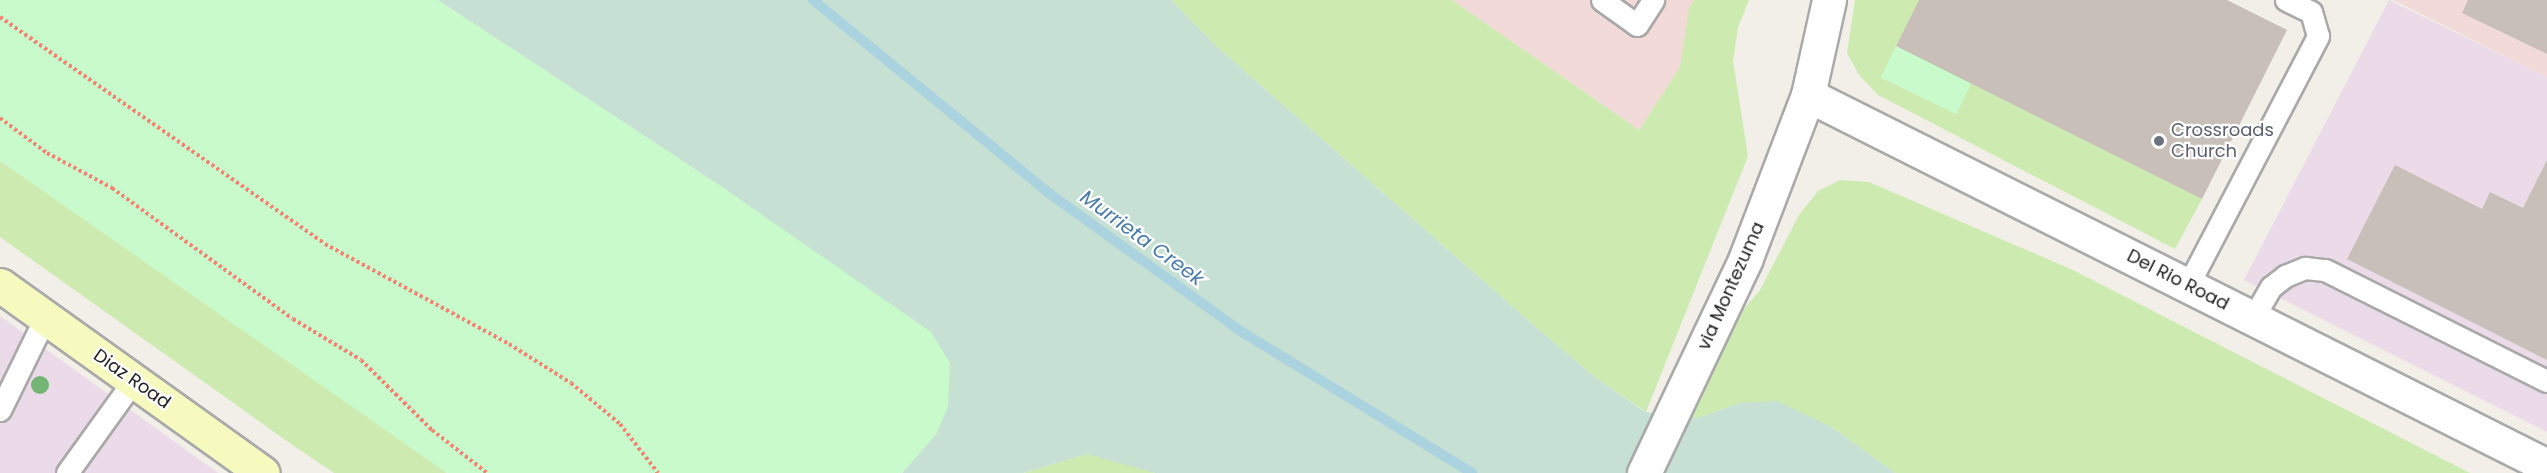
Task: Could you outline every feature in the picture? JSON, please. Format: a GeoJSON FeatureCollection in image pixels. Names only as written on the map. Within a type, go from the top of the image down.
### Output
{"type":"FeatureCollection","features":[{"type":"Feature","properties":{"kind":"main road","name":"Diaz Road"},"geometry":{"type":"LineString","coordinates":[[0,285],[263,473]]}},
{"type":"Feature","properties":{"kind":"street"},"geometry":{"type":"LineString","coordinates":[[1808,95],[1829,0]]}},
{"type":"Feature","properties":{"kind":"street","name":"Del Rio Road"},"geometry":{"type":"LineString","coordinates":[[1808,95],[2547,466]]}},
{"type":"Feature","properties":{"kind":"street","name":"via Montezuma"},"geometry":{"type":"LineString","coordinates":[[1644,473],[1734,287],[1808,95]]}},
{"type":"Feature","properties":{"kind":"lane"},"geometry":{"type":"LineString","coordinates":[[1602,0],[1637,25],[1653,0]]}},
{"type":"Feature","properties":{"kind":"lane"},"geometry":{"type":"LineString","coordinates":[[2188,285],[2318,36],[2311,12],[2286,0]]}},
{"type":"Feature","properties":{"kind":"lane"},"geometry":{"type":"LineString","coordinates":[[2253,318],[2271,287],[2285,276],[2306,268],[2325,270],[2547,381]]}},
{"type":"Feature","properties":{"kind":"lane"},"geometry":{"type":"LineString","coordinates":[[0,410],[45,318]]}},
{"type":"Feature","properties":{"kind":"lane"},"geometry":{"type":"LineString","coordinates":[[67,473],[134,380]]}},
{"type":"Feature","properties":{"kind":"path"},"geometry":{"type":"LineString","coordinates":[[0,17],[325,244],[509,344],[571,383],[620,424],[658,473]]}},
{"type":"Feature","properties":{"kind":"path"},"geometry":{"type":"LineString","coordinates":[[0,118],[47,153],[112,189],[293,319],[361,360],[432,430],[487,473]]}},
{"type":"Feature","properties":{"kind":"shaded area"},"geometry":{"type":"Polygon","coordinates":[[[1452,0],[1694,0],[1680,67],[1639,130],[1452,0]]]}},
{"type":"Feature","properties":{"kind":"shaded area"},"geometry":{"type":"Polygon","coordinates":[[[2389,0],[2547,77],[2547,432],[2244,280],[2389,0]]]}},
{"type":"Feature","properties":{"kind":"shaded area"},"geometry":{"type":"Polygon","coordinates":[[[2393,0],[2547,0],[2547,77],[2393,0]]]}},
{"type":"Feature","properties":{"kind":"shaded area"},"geometry":{"type":"Polygon","coordinates":[[[0,316],[61,360],[218,473],[0,473],[0,316]]]}},
{"type":"Feature","properties":{"kind":"green space"},"geometry":{"type":"Polygon","coordinates":[[[0,0],[438,0],[725,189],[931,332],[950,363],[948,407],[936,434],[902,473],[447,473],[0,161],[0,0]]]}},
{"type":"Feature","properties":{"kind":"green space"},"geometry":{"type":"Polygon","coordinates":[[[438,0],[1171,0],[1216,46],[1546,336],[1596,378],[1645,412],[1698,418],[1740,403],[1777,401],[1830,426],[1895,473],[1155,473],[1087,454],[1023,473],[902,473],[936,434],[725,189],[438,0]]]}},
{"type":"Feature","properties":{"kind":"green space"},"geometry":{"type":"Polygon","coordinates":[[[1171,0],[1452,0],[1639,130],[1680,67],[1689,8],[1694,0],[1749,0],[1738,27],[1733,61],[1748,156],[1646,412],[1596,378],[1546,336],[1216,46],[1171,0]]]}},
{"type":"Feature","properties":{"kind":"green space"},"geometry":{"type":"Polygon","coordinates":[[[1855,0],[1919,0],[1881,78],[1971,83],[2202,199],[2175,249],[1878,95],[1859,75],[1847,53],[1855,0]]]}},
{"type":"Feature","properties":{"kind":"green space"},"geometry":{"type":"Polygon","coordinates":[[[1896,46],[1971,83],[1956,114],[1881,77],[1896,46]]]}},
{"type":"Feature","properties":{"kind":"green space"},"geometry":{"type":"Polygon","coordinates":[[[0,161],[173,279],[447,473],[334,473],[291,444],[0,237],[0,161]]]}},
{"type":"Feature","properties":{"kind":"green space"},"geometry":{"type":"Polygon","coordinates":[[[1840,180],[1869,182],[2073,270],[2470,473],[1895,473],[1830,426],[1740,403],[1698,418],[1689,417],[1732,323],[1760,290],[1799,215],[1818,191],[1840,180]]]}},
{"type":"Feature","properties":{"kind":"green space"},"geometry":{"type":"Polygon","coordinates":[[[1087,454],[1132,464],[1155,473],[1023,473],[1087,454]]]}},
{"type":"Feature","properties":{"kind":"building","name":"Crossroads Church"},"geometry":{"type":"Polygon","coordinates":[[[1919,0],[2227,0],[2287,30],[2202,199],[1896,46],[1919,0]]]}},
{"type":"Feature","properties":{"kind":"building"},"geometry":{"type":"Polygon","coordinates":[[[2468,0],[2547,0],[2547,54],[2462,13],[2468,0]]]}},
{"type":"Feature","properties":{"kind":"building"},"geometry":{"type":"Polygon","coordinates":[[[2547,160],[2547,360],[2347,259],[2395,165],[2482,209],[2490,192],[2523,208],[2547,160]]]}},
{"type":"Feature","properties":{"kind":"waterway","name":"Murrieta Creek"},"geometry":{"type":"LineString","coordinates":[[813,0],[1050,194],[1242,332],[1472,473]]}},
{"type":"Feature","properties":{"kind":"place","name":"Crossroads Church"},"geometry":{"type":"Point","coordinates":[2159,141]}}]}
